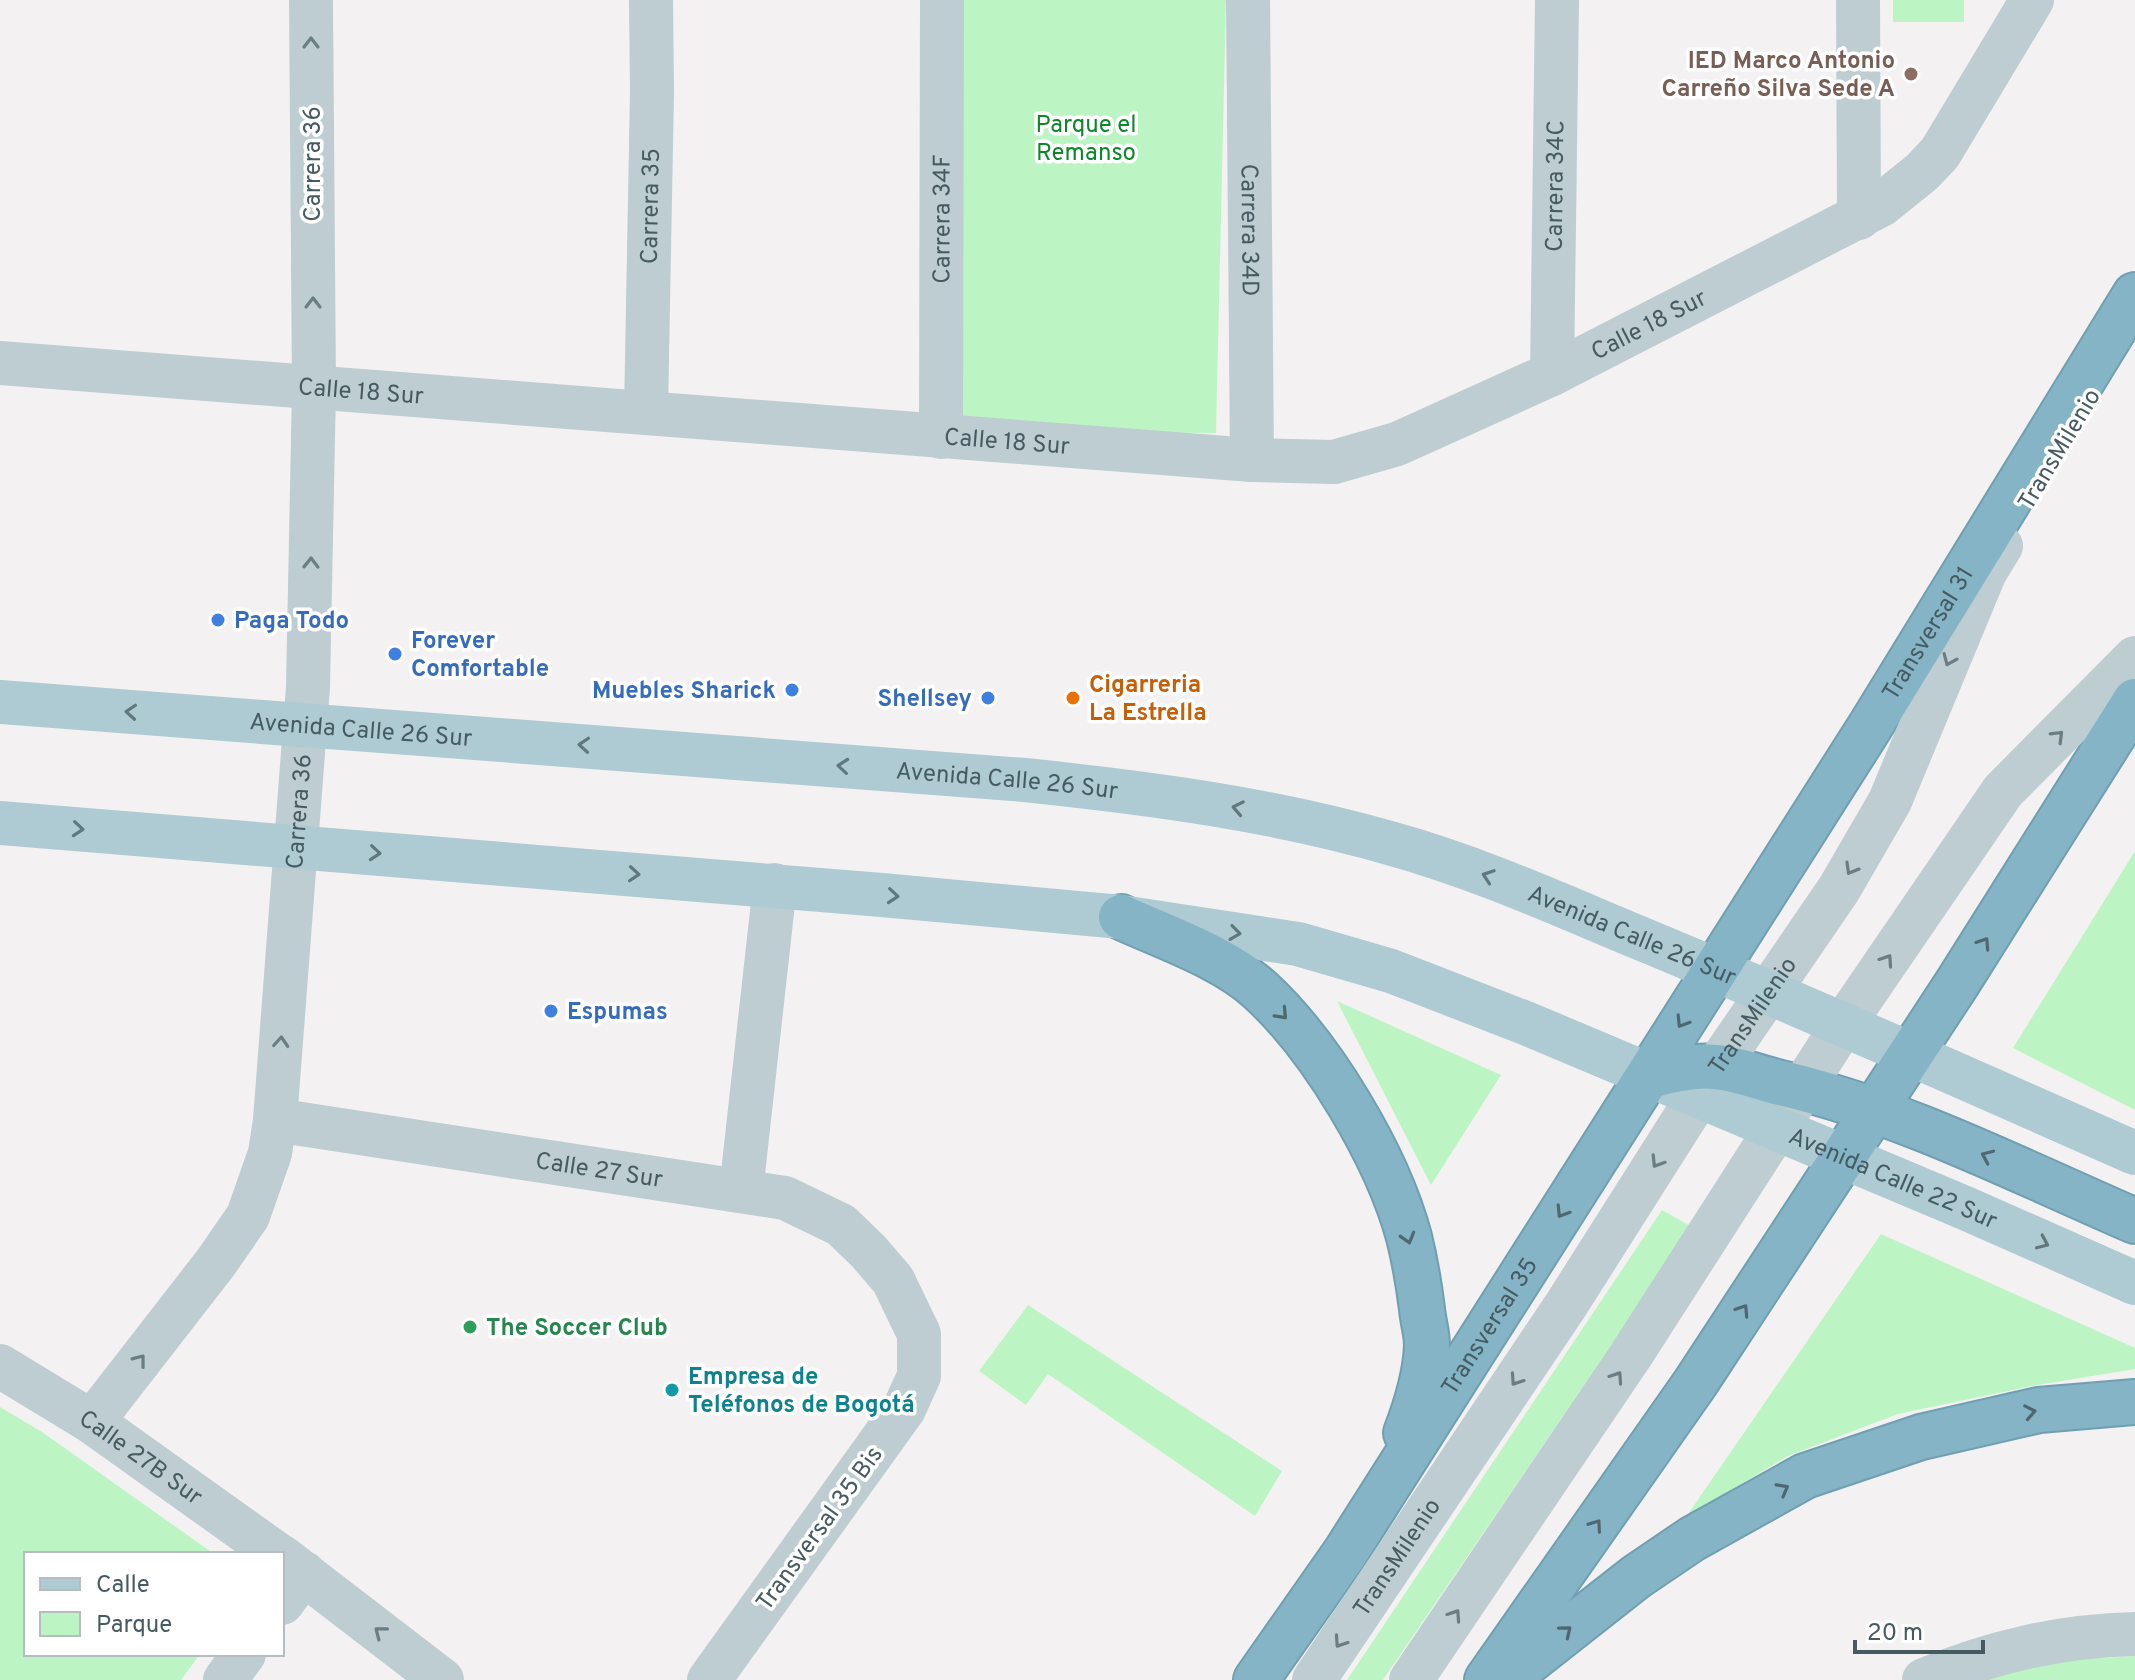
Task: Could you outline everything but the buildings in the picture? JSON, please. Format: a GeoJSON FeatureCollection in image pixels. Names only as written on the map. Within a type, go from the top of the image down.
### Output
{"type":"FeatureCollection","features":[{"type":"Feature","properties":{"kind":"highway","name":"Transversal 31"},"geometry":{"type":"LineString","coordinates":[[1716,969],[1863,739],[2135,295]]}},
{"type":"Feature","properties":{"kind":"highway"},"geometry":{"type":"LineString","coordinates":[[1487,1680],[1696,1382],[1910,1055],[2135,701]]}},
{"type":"Feature","properties":{"kind":"highway"},"geometry":{"type":"LineString","coordinates":[[1121,917],[1200,953],[1259,989],[1289,1021],[1329,1073],[1381,1162],[1408,1235],[1417,1272],[1427,1346],[1416,1406],[1387,1487]]}},
{"type":"Feature","properties":{"kind":"highway","name":"Transversal 35"},"geometry":{"type":"LineString","coordinates":[[1256,1680],[1345,1553],[1716,969]]}},
{"type":"Feature","properties":{"kind":"highway"},"geometry":{"type":"LineString","coordinates":[[1649,1076],[1675,1069],[1708,1082],[1802,1088],[1929,1131],[2135,1221]]}},
{"type":"Feature","properties":{"kind":"highway"},"geometry":{"type":"LineString","coordinates":[[1505,1680],[1636,1577],[1692,1539],[1805,1476],[1935,1433],[2039,1410],[2135,1402]]}},
{"type":"Feature","properties":{"kind":"main road","name":"Avenida Calle 26 Sur"},"geometry":{"type":"LineString","coordinates":[[0,702],[1025,780],[1144,792],[1279,816],[1406,848],[1498,879],[1716,969],[2135,1153]]}},
{"type":"Feature","properties":{"kind":"main road"},"geometry":{"type":"LineString","coordinates":[[0,823],[775,885],[1121,917],[1242,933],[1345,956],[1433,986],[1649,1076]]}},
{"type":"Feature","properties":{"kind":"main road","name":"Avenida Calle 22 Sur"},"geometry":{"type":"LineString","coordinates":[[1708,1082],[1776,1129],[2135,1283]]}},
{"type":"Feature","properties":{"kind":"street","name":"Carrera 36"},"geometry":{"type":"LineString","coordinates":[[92,1422],[217,1261],[248,1216],[270,1153],[306,725],[314,388],[311,0]]}},
{"type":"Feature","properties":{"kind":"street","name":"Carrera 35"},"geometry":{"type":"LineString","coordinates":[[646,412],[651,0]]}},
{"type":"Feature","properties":{"kind":"street","name":"Carrera 34F"},"geometry":{"type":"LineString","coordinates":[[941,437],[942,0]]}},
{"type":"Feature","properties":{"kind":"street","name":"Carrera 34D"},"geometry":{"type":"LineString","coordinates":[[1248,0],[1252,460]]}},
{"type":"Feature","properties":{"kind":"street","name":"Carrera 34C"},"geometry":{"type":"LineString","coordinates":[[1552,374],[1557,0]]}},
{"type":"Feature","properties":{"kind":"street"},"geometry":{"type":"LineString","coordinates":[[1858,0],[1859,218]]}},
{"type":"Feature","properties":{"kind":"street","name":"Calle 18 Sur"},"geometry":{"type":"LineString","coordinates":[[0,363],[941,437],[1252,460],[1334,462],[1397,444],[1552,374],[1859,218],[1901,190],[1940,153],[2032,0]]}},
{"type":"Feature","properties":{"kind":"street","name":"TransMilenio"},"geometry":{"type":"LineString","coordinates":[[1314,1680],[1566,1305],[1708,1082],[1839,889],[1890,801],[1985,572],[2135,323]]}},
{"type":"Feature","properties":{"kind":"street"},"geometry":{"type":"LineString","coordinates":[[1411,1680],[1631,1355],[1843,1025],[2003,791],[2135,658]]}},
{"type":"Feature","properties":{"kind":"street"},"geometry":{"type":"LineString","coordinates":[[741,1191],[775,885]]}},
{"type":"Feature","properties":{"kind":"street","name":"Calle 27 Sur"},"geometry":{"type":"LineString","coordinates":[[275,1120],[785,1198],[841,1225],[893,1280]]}},
{"type":"Feature","properties":{"kind":"street","name":"Transversal 35 Bis"},"geometry":{"type":"LineString","coordinates":[[709,1680],[904,1409],[919,1376],[919,1334],[893,1280]]}},
{"type":"Feature","properties":{"kind":"street","name":"Calle 27B Sur"},"geometry":{"type":"LineString","coordinates":[[0,1366],[92,1422],[260,1552]]}},
{"type":"Feature","properties":{"kind":"street","name":"Calle 27B Sur"},"geometry":{"type":"LineString","coordinates":[[286,1572],[442,1680]]}},
{"type":"Feature","properties":{"kind":"street"},"geometry":{"type":"LineString","coordinates":[[1924,1680],[1987,1657],[2042,1642],[2135,1634]]}},
{"type":"Feature","properties":{"kind":"street"},"geometry":{"type":"LineString","coordinates":[[225,1680],[243,1656]]}},
{"type":"Feature","properties":{"kind":"green space","name":"Parque el Remanso"},"geometry":{"type":"Polygon","coordinates":[[[952,0],[1226,0],[1216,433],[946,431],[952,0]]]}},
{"type":"Feature","properties":{"kind":"green space"},"geometry":{"type":"Polygon","coordinates":[[[1893,0],[1964,0],[1964,22],[1893,22],[1893,0]]]}},
{"type":"Feature","properties":{"kind":"green space"},"geometry":{"type":"Polygon","coordinates":[[[2135,851],[2135,1110],[2013,1048],[2135,851]]]}},
{"type":"Feature","properties":{"kind":"green space"},"geometry":{"type":"Polygon","coordinates":[[[1337,1001],[1501,1075],[1431,1185],[1337,1001]]]}},
{"type":"Feature","properties":{"kind":"green space"},"geometry":{"type":"Polygon","coordinates":[[[1662,1210],[1692,1227],[1383,1680],[1347,1680],[1662,1210]]]}},
{"type":"Feature","properties":{"kind":"green space"},"geometry":{"type":"Polygon","coordinates":[[[1881,1234],[2135,1348],[2135,1369],[2032,1386],[1898,1414],[1788,1456],[1686,1517],[1881,1234]]]}},
{"type":"Feature","properties":{"kind":"green space"},"geometry":{"type":"Polygon","coordinates":[[[1028,1305],[1282,1471],[1255,1516],[1048,1374],[1026,1405],[979,1371],[1028,1305]]]}},
{"type":"Feature","properties":{"kind":"green space"},"geometry":{"type":"Polygon","coordinates":[[[0,1407],[42,1432],[211,1552],[24,1552],[24,1656],[199,1656],[181,1680],[0,1680],[0,1407]]]}},
{"type":"Feature","properties":{"kind":"green space"},"geometry":{"type":"Polygon","coordinates":[[[2135,1656],[2135,1680],[1981,1680],[2052,1661],[2135,1656]]]}},
{"type":"Feature","properties":{"kind":"place","name":"IED Marco Antonio Carreño Silva Sede A"},"geometry":{"type":"Point","coordinates":[1911,74]}},
{"type":"Feature","properties":{"kind":"place","name":"Paga Todo"},"geometry":{"type":"Point","coordinates":[218,620]}},
{"type":"Feature","properties":{"kind":"place","name":"Forever Comfortable"},"geometry":{"type":"Point","coordinates":[395,654]}},
{"type":"Feature","properties":{"kind":"place","name":"Muebles Sharick"},"geometry":{"type":"Point","coordinates":[792,690]}},
{"type":"Feature","properties":{"kind":"place","name":"Shellsey"},"geometry":{"type":"Point","coordinates":[988,698]}},
{"type":"Feature","properties":{"kind":"place","name":"Cigarreria La Estrella"},"geometry":{"type":"Point","coordinates":[1073,698]}},
{"type":"Feature","properties":{"kind":"place","name":"Espumas"},"geometry":{"type":"Point","coordinates":[551,1011]}},
{"type":"Feature","properties":{"kind":"place","name":"The Soccer Club"},"geometry":{"type":"Point","coordinates":[470,1327]}},
{"type":"Feature","properties":{"kind":"place","name":"Empresa de Teléfonos de Bogotá"},"geometry":{"type":"Point","coordinates":[672,1390]}}]}
